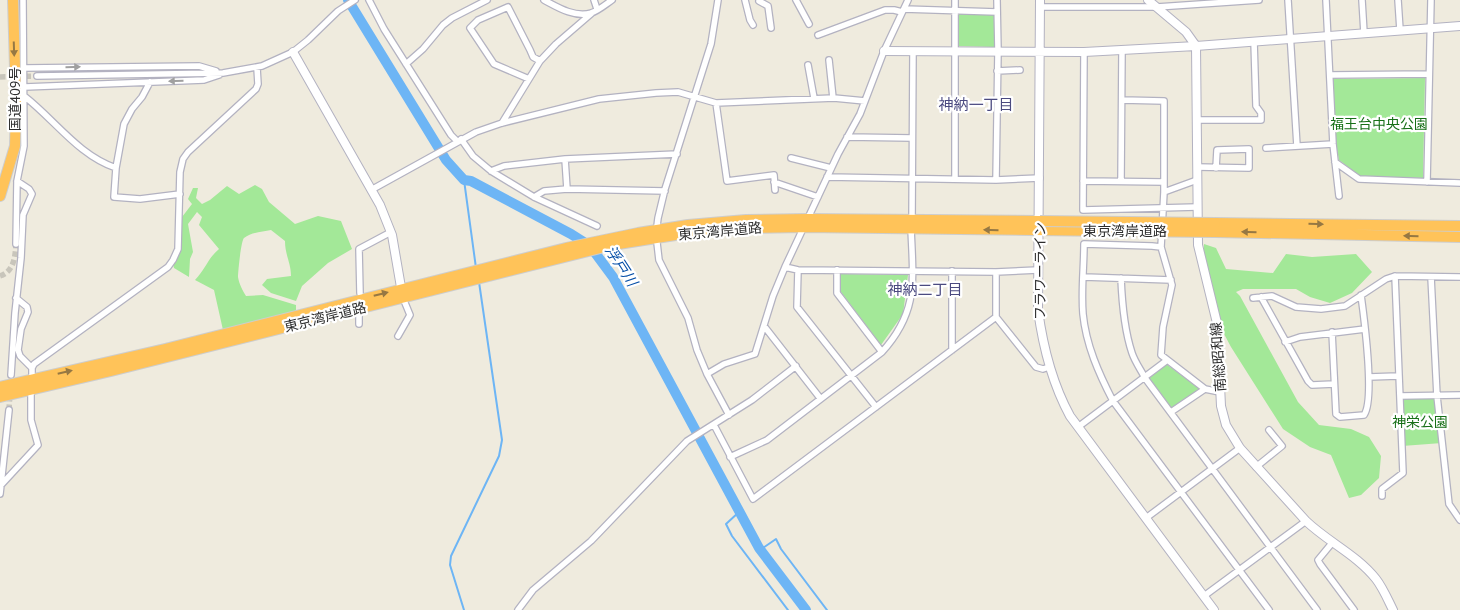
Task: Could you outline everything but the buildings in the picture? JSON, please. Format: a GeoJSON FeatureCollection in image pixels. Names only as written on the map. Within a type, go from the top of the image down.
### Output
{"type":"FeatureCollection","features":[{"type":"Feature","properties":{"kind":"highway","name":"国道409号"},"geometry":{"type":"LineString","coordinates":[[0,196],[15,146],[16,102],[13,0]]}},
{"type":"Feature","properties":{"kind":"highway","name":"東京湾岸道路"},"geometry":{"type":"LineString","coordinates":[[0,397],[31,385],[402,293],[657,234],[807,223],[1215,227],[1460,226]]}},
{"type":"Feature","properties":{"kind":"highway","name":"東京湾岸道路"},"geometry":{"type":"LineString","coordinates":[[1215,227],[1460,237]]}},
{"type":"Feature","properties":{"kind":"highway","name":"東京湾岸道路"},"geometry":{"type":"LineString","coordinates":[[0,387],[31,385]]}},
{"type":"Feature","properties":{"kind":"street"},"geometry":{"type":"LineString","coordinates":[[16,244],[17,181],[24,146],[23,0]]}},
{"type":"Feature","properties":{"kind":"street"},"geometry":{"type":"LineString","coordinates":[[37,76],[223,73],[257,68],[293,52],[338,11],[355,0]]}},
{"type":"Feature","properties":{"kind":"street"},"geometry":{"type":"LineString","coordinates":[[369,0],[384,29],[451,135],[459,140],[473,156],[491,171],[534,198],[598,226]]}},
{"type":"Feature","properties":{"kind":"street"},"geometry":{"type":"LineString","coordinates":[[406,64],[423,49],[447,22],[487,0]]}},
{"type":"Feature","properties":{"kind":"street"},"geometry":{"type":"LineString","coordinates":[[544,0],[573,13],[582,14],[595,11]]}},
{"type":"Feature","properties":{"kind":"street"},"geometry":{"type":"LineString","coordinates":[[594,0],[595,11]]}},
{"type":"Feature","properties":{"kind":"street"},"geometry":{"type":"LineString","coordinates":[[502,123],[540,61],[562,38],[595,11],[612,0]]}},
{"type":"Feature","properties":{"kind":"street"},"geometry":{"type":"LineString","coordinates":[[718,0],[712,44],[664,191],[658,218],[657,234],[659,260],[688,318],[697,350],[707,374],[729,415]]}},
{"type":"Feature","properties":{"kind":"street"},"geometry":{"type":"LineString","coordinates":[[745,0],[753,25]]}},
{"type":"Feature","properties":{"kind":"street"},"geometry":{"type":"LineString","coordinates":[[759,0],[768,6],[772,28]]}},
{"type":"Feature","properties":{"kind":"street"},"geometry":{"type":"LineString","coordinates":[[796,0],[809,24]]}},
{"type":"Feature","properties":{"kind":"street"},"geometry":{"type":"LineString","coordinates":[[707,374],[724,364],[755,354],[773,296],[785,267],[827,177],[855,124],[884,51],[908,0]]}},
{"type":"Feature","properties":{"kind":"street"},"geometry":{"type":"LineString","coordinates":[[955,0],[955,179]]}},
{"type":"Feature","properties":{"kind":"street"},"geometry":{"type":"LineString","coordinates":[[996,180],[997,0]]}},
{"type":"Feature","properties":{"kind":"street"},"geometry":{"type":"LineString","coordinates":[[1148,0],[1186,32],[1196,46]]}},
{"type":"Feature","properties":{"kind":"street"},"geometry":{"type":"LineString","coordinates":[[1040,4],[1157,7],[1196,2],[1259,0]]}},
{"type":"Feature","properties":{"kind":"street"},"geometry":{"type":"LineString","coordinates":[[1288,0],[1296,146]]}},
{"type":"Feature","properties":{"kind":"street"},"geometry":{"type":"LineString","coordinates":[[1326,0],[1333,144],[1339,196]]}},
{"type":"Feature","properties":{"kind":"street"},"geometry":{"type":"LineString","coordinates":[[1362,0],[1364,33]]}},
{"type":"Feature","properties":{"kind":"street"},"geometry":{"type":"LineString","coordinates":[[1398,0],[1400,30]]}},
{"type":"Feature","properties":{"kind":"street"},"geometry":{"type":"LineString","coordinates":[[1427,182],[1431,0]]}},
{"type":"Feature","properties":{"kind":"street","name":"フラワーライン"},"geometry":{"type":"LineString","coordinates":[[1040,4],[1038,310],[1049,367],[1064,404],[1078,427],[1214,610]]}},
{"type":"Feature","properties":{"kind":"street"},"geometry":{"type":"LineString","coordinates":[[529,79],[494,64],[470,28],[478,20],[508,7],[533,57],[540,61]]}},
{"type":"Feature","properties":{"kind":"street"},"geometry":{"type":"LineString","coordinates":[[818,35],[886,10],[997,12]]}},
{"type":"Feature","properties":{"kind":"street"},"geometry":{"type":"LineString","coordinates":[[884,51],[1084,52],[1196,46],[1460,26]]}},
{"type":"Feature","properties":{"kind":"street"},"geometry":{"type":"LineString","coordinates":[[1198,120],[1261,120],[1261,113],[1256,106],[1254,41]]}},
{"type":"Feature","properties":{"kind":"street","name":"南総昭和線"},"geometry":{"type":"LineString","coordinates":[[1196,46],[1198,120],[1197,207],[1200,258],[1217,323],[1221,406],[1226,425],[1240,448],[1306,521],[1370,571],[1378,581],[1393,610]]}},
{"type":"Feature","properties":{"kind":"street"},"geometry":{"type":"LineString","coordinates":[[1121,180],[1122,50]]}},
{"type":"Feature","properties":{"kind":"street"},"geometry":{"type":"LineString","coordinates":[[730,457],[767,440],[882,352],[895,337],[906,315],[912,291],[913,271],[913,51]]}},
{"type":"Feature","properties":{"kind":"street"},"geometry":{"type":"LineString","coordinates":[[293,52],[380,206],[391,232],[402,293],[410,315],[398,336]]}},
{"type":"Feature","properties":{"kind":"street"},"geometry":{"type":"LineString","coordinates":[[1084,52],[1083,210],[1197,207]]}},
{"type":"Feature","properties":{"kind":"street"},"geometry":{"type":"LineString","coordinates":[[829,60],[833,98]]}},
{"type":"Feature","properties":{"kind":"street"},"geometry":{"type":"LineString","coordinates":[[808,65],[814,98]]}},
{"type":"Feature","properties":{"kind":"street"},"geometry":{"type":"LineString","coordinates":[[24,68],[199,66],[223,73]]}},
{"type":"Feature","properties":{"kind":"street"},"geometry":{"type":"LineString","coordinates":[[2,484],[38,445],[30,420],[32,368],[39,360],[168,267],[178,249],[180,172],[185,155],[256,89],[258,84],[257,68]]}},
{"type":"Feature","properties":{"kind":"street"},"geometry":{"type":"LineString","coordinates":[[997,71],[1020,70]]}},
{"type":"Feature","properties":{"kind":"street"},"geometry":{"type":"LineString","coordinates":[[25,87],[204,80],[223,73]]}},
{"type":"Feature","properties":{"kind":"street"},"geometry":{"type":"LineString","coordinates":[[1330,75],[1428,74]]}},
{"type":"Feature","properties":{"kind":"street"},"geometry":{"type":"LineString","coordinates":[[150,82],[124,124],[116,168],[114,197],[140,199],[180,194]]}},
{"type":"Feature","properties":{"kind":"street"},"geometry":{"type":"LineString","coordinates":[[371,190],[476,132],[502,123],[599,99],[678,92],[716,103],[814,98],[865,101]]}},
{"type":"Feature","properties":{"kind":"street"},"geometry":{"type":"LineString","coordinates":[[24,96],[90,156],[103,164],[116,168]]}},
{"type":"Feature","properties":{"kind":"street"},"geometry":{"type":"LineString","coordinates":[[1122,100],[1164,101],[1164,192],[1161,247],[1172,291],[1163,327],[1161,355],[1166,361],[1205,389],[1220,392]]}},
{"type":"Feature","properties":{"kind":"street"},"geometry":{"type":"LineString","coordinates":[[716,103],[727,181],[774,176],[774,190]]}},
{"type":"Feature","properties":{"kind":"street"},"geometry":{"type":"LineString","coordinates":[[847,137],[912,138]]}},
{"type":"Feature","properties":{"kind":"street"},"geometry":{"type":"LineString","coordinates":[[1266,148],[1333,144]]}},
{"type":"Feature","properties":{"kind":"street"},"geometry":{"type":"LineString","coordinates":[[1198,167],[1216,168],[1249,168],[1249,149],[1216,150],[1216,168]]}},
{"type":"Feature","properties":{"kind":"street"},"geometry":{"type":"LineString","coordinates":[[491,171],[504,166],[565,160],[677,154]]}},
{"type":"Feature","properties":{"kind":"street"},"geometry":{"type":"LineString","coordinates":[[791,158],[832,168]]}},
{"type":"Feature","properties":{"kind":"street"},"geometry":{"type":"LineString","coordinates":[[565,160],[567,189]]}},
{"type":"Feature","properties":{"kind":"street"},"geometry":{"type":"LineString","coordinates":[[1335,162],[1359,179],[1460,183]]}},
{"type":"Feature","properties":{"kind":"street"},"geometry":{"type":"LineString","coordinates":[[827,177],[996,180],[1040,178]]}},
{"type":"Feature","properties":{"kind":"street"},"geometry":{"type":"LineString","coordinates":[[1164,192],[1197,180]]}},
{"type":"Feature","properties":{"kind":"street"},"geometry":{"type":"LineString","coordinates":[[12,375],[23,215],[32,194],[29,189],[17,181]]}},
{"type":"Feature","properties":{"kind":"street"},"geometry":{"type":"LineString","coordinates":[[1084,181],[1164,182]]}},
{"type":"Feature","properties":{"kind":"street"},"geometry":{"type":"LineString","coordinates":[[774,182],[818,197]]}},
{"type":"Feature","properties":{"kind":"street"},"geometry":{"type":"LineString","coordinates":[[534,198],[544,191],[567,189],[664,191]]}},
{"type":"Feature","properties":{"kind":"street"},"geometry":{"type":"LineString","coordinates":[[360,293],[359,249],[391,232]]}},
{"type":"Feature","properties":{"kind":"street"},"geometry":{"type":"LineString","coordinates":[[1161,247],[1084,244],[1083,313],[1088,338],[1100,376],[1113,401],[1269,610]]}},
{"type":"Feature","properties":{"kind":"street"},"geometry":{"type":"LineString","coordinates":[[785,267],[798,270],[952,272],[1038,270]]}},
{"type":"Feature","properties":{"kind":"street"},"geometry":{"type":"LineString","coordinates":[[798,270],[797,307],[876,407]]}},
{"type":"Feature","properties":{"kind":"street"},"geometry":{"type":"LineString","coordinates":[[837,270],[837,293],[882,352]]}},
{"type":"Feature","properties":{"kind":"street"},"geometry":{"type":"LineString","coordinates":[[952,272],[952,350]]}},
{"type":"Feature","properties":{"kind":"street"},"geometry":{"type":"LineString","coordinates":[[996,272],[996,317],[1036,367],[1043,369],[1049,367]]}},
{"type":"Feature","properties":{"kind":"street"},"geometry":{"type":"LineString","coordinates":[[1382,496],[1382,489],[1403,473],[1395,276]]}},
{"type":"Feature","properties":{"kind":"street"},"geometry":{"type":"LineString","coordinates":[[1252,298],[1272,296],[1296,307],[1322,309],[1345,306],[1386,279],[1395,276],[1460,277]]}},
{"type":"Feature","properties":{"kind":"street"},"geometry":{"type":"LineString","coordinates":[[1084,277],[1170,280]]}},
{"type":"Feature","properties":{"kind":"street"},"geometry":{"type":"LineString","coordinates":[[1431,277],[1437,396],[1449,504],[1460,520]]}},
{"type":"Feature","properties":{"kind":"street"},"geometry":{"type":"LineString","coordinates":[[1121,278],[1122,307],[1132,354],[1145,378],[1317,610]]}},
{"type":"Feature","properties":{"kind":"street"},"geometry":{"type":"LineString","coordinates":[[1332,332],[1336,414],[1340,417],[1364,415],[1368,410],[1369,377],[1361,295]]}},
{"type":"Feature","properties":{"kind":"street"},"geometry":{"type":"LineString","coordinates":[[1262,297],[1285,342],[1312,385],[1334,384]]}},
{"type":"Feature","properties":{"kind":"street"},"geometry":{"type":"LineString","coordinates":[[16,298],[27,308],[28,312],[21,328],[18,350],[20,356],[32,368]]}},
{"type":"Feature","properties":{"kind":"street"},"geometry":{"type":"LineString","coordinates":[[359,314],[359,324]]}},
{"type":"Feature","properties":{"kind":"street"},"geometry":{"type":"LineString","coordinates":[[712,426],[753,499],[996,317]]}},
{"type":"Feature","properties":{"kind":"street"},"geometry":{"type":"LineString","coordinates":[[764,326],[820,398]]}},
{"type":"Feature","properties":{"kind":"street"},"geometry":{"type":"LineString","coordinates":[[1285,342],[1300,337],[1364,329]]}},
{"type":"Feature","properties":{"kind":"street"},"geometry":{"type":"LineString","coordinates":[[1078,427],[1166,361]]}},
{"type":"Feature","properties":{"kind":"street"},"geometry":{"type":"LineString","coordinates":[[518,610],[533,590],[591,541],[688,441],[752,400],[796,366]]}},
{"type":"Feature","properties":{"kind":"street"},"geometry":{"type":"LineString","coordinates":[[1369,377],[1398,376]]}},
{"type":"Feature","properties":{"kind":"street"},"geometry":{"type":"LineString","coordinates":[[1171,412],[1205,389]]}},
{"type":"Feature","properties":{"kind":"street"},"geometry":{"type":"LineString","coordinates":[[1400,396],[1460,395]]}},
{"type":"Feature","properties":{"kind":"street"},"geometry":{"type":"LineString","coordinates":[[0,494],[9,410]]}},
{"type":"Feature","properties":{"kind":"street"},"geometry":{"type":"LineString","coordinates":[[1256,467],[1282,446],[1269,430]]}},
{"type":"Feature","properties":{"kind":"street"},"geometry":{"type":"LineString","coordinates":[[1146,518],[1240,448]]}},
{"type":"Feature","properties":{"kind":"street"},"geometry":{"type":"LineString","coordinates":[[1204,596],[1306,521]]}},
{"type":"Feature","properties":{"kind":"street"},"geometry":{"type":"LineString","coordinates":[[1332,543],[1318,560],[1354,610]]}},
{"type":"Feature","properties":{"kind":"green space"},"geometry":{"type":"Polygon","coordinates":[[[959,14],[995,14],[994,47],[958,46],[959,14]]]}},
{"type":"Feature","properties":{"kind":"green space","name":"福王台中央公園"},"geometry":{"type":"Polygon","coordinates":[[[1425,78],[1423,178],[1360,176],[1339,160],[1335,139],[1332,79],[1425,78]]]}},
{"type":"Feature","properties":{"kind":"green space"},"geometry":{"type":"Polygon","coordinates":[[[255,185],[262,189],[269,202],[295,224],[318,216],[341,221],[352,249],[328,263],[302,286],[296,301],[271,293],[262,285],[267,279],[291,276],[285,241],[271,230],[247,236],[244,238],[242,245],[238,277],[246,296],[263,295],[296,305],[296,312],[223,330],[214,290],[195,280],[219,249],[199,225],[202,217],[197,212],[188,224],[193,252],[190,259],[189,277],[174,268],[173,264],[182,217],[192,204],[188,199],[193,188],[198,188],[196,198],[202,204],[227,186],[239,194],[255,185]]]}},
{"type":"Feature","properties":{"kind":"green space"},"geometry":{"type":"Polygon","coordinates":[[[1204,244],[1216,248],[1226,269],[1273,273],[1286,254],[1312,257],[1356,254],[1372,272],[1352,293],[1330,303],[1310,297],[1296,289],[1243,289],[1236,292],[1240,296],[1298,402],[1319,425],[1351,429],[1369,437],[1381,456],[1379,478],[1361,495],[1349,498],[1331,455],[1310,447],[1283,429],[1231,347],[1223,332],[1203,269],[1204,244]]]}},
{"type":"Feature","properties":{"kind":"green space"},"geometry":{"type":"Polygon","coordinates":[[[840,274],[908,275],[903,314],[881,345],[841,292],[840,274]]]}},
{"type":"Feature","properties":{"kind":"green space"},"geometry":{"type":"Polygon","coordinates":[[[1166,364],[1201,389],[1172,409],[1148,379],[1166,364]]]}},
{"type":"Feature","properties":{"kind":"green space","name":"神栄公園"},"geometry":{"type":"Polygon","coordinates":[[[1400,396],[1437,396],[1442,443],[1402,446],[1400,396]]]}},
{"type":"Feature","properties":{"kind":"waterway","name":"浮戸川"},"geometry":{"type":"LineString","coordinates":[[348,0],[446,160],[464,180],[471,181],[590,246],[613,277],[759,548],[806,610]]}},
{"type":"Feature","properties":{"kind":"waterway"},"geometry":{"type":"LineString","coordinates":[[464,180],[476,268]]}},
{"type":"Feature","properties":{"kind":"waterway"},"geometry":{"type":"LineString","coordinates":[[464,610],[450,565],[451,556],[499,456],[502,440],[479,282]]}},
{"type":"Feature","properties":{"kind":"waterway"},"geometry":{"type":"LineString","coordinates":[[739,512],[726,524],[732,536],[788,610]]}},
{"type":"Feature","properties":{"kind":"waterway"},"geometry":{"type":"LineString","coordinates":[[760,550],[776,539],[781,549],[827,610]]}},
{"type":"Feature","properties":{"kind":"tunnel"},"geometry":{"type":"LineString","coordinates":[[0,77],[37,76]]}},
{"type":"Feature","properties":{"kind":"tunnel"},"geometry":{"type":"LineString","coordinates":[[0,276],[5,274],[11,267],[16,244]]}},
{"type":"Feature","properties":{"kind":"tunnel"},"geometry":{"type":"LineString","coordinates":[[9,410],[10,392]]}},
{"type":"Feature","properties":{"kind":"district","name":"神納一丁目"},"geometry":{"type":"Point","coordinates":[976,105]}},
{"type":"Feature","properties":{"kind":"district","name":"神納二丁目"},"geometry":{"type":"Point","coordinates":[925,290]}}]}
